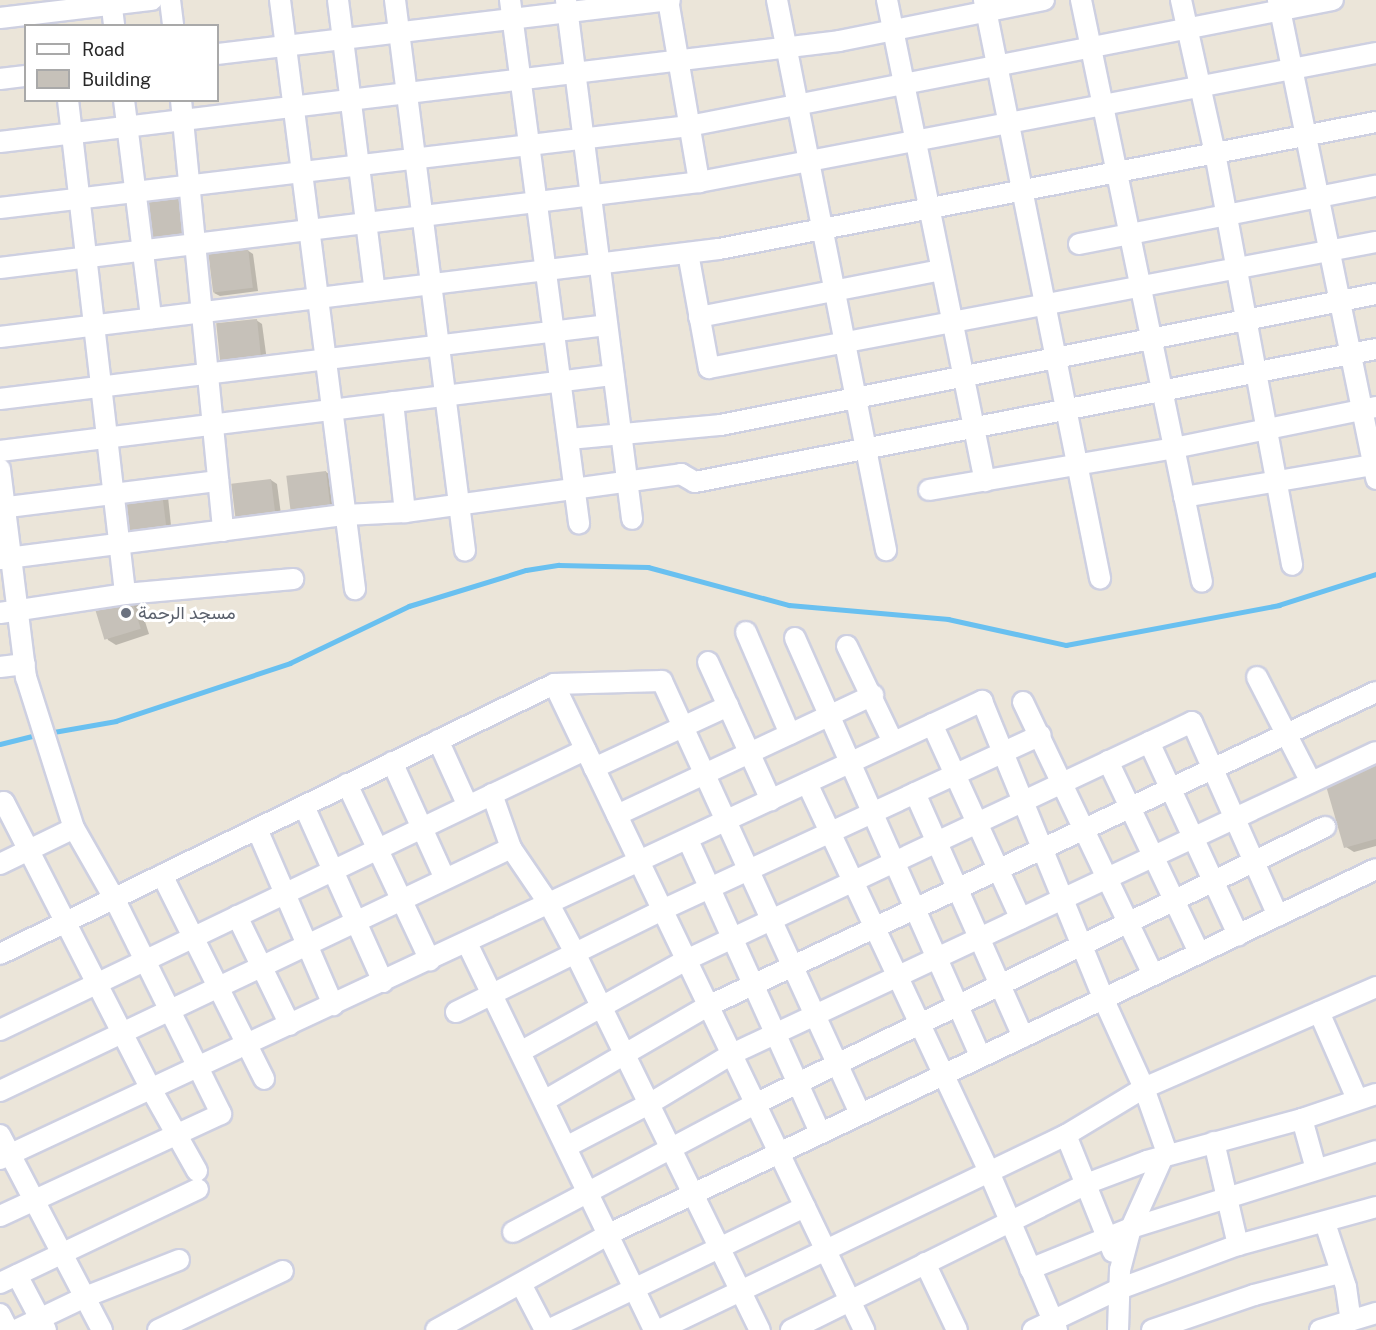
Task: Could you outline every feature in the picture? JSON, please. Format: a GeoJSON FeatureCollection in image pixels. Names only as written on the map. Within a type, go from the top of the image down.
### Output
{"type":"FeatureCollection","features":[{"type":"Feature","properties":{"kind":"street"},"geometry":{"type":"LineString","coordinates":[[0,18],[56,12],[111,2],[152,0]]}},
{"type":"Feature","properties":{"kind":"street"},"geometry":{"type":"LineString","coordinates":[[170,0],[173,24]]}},
{"type":"Feature","properties":{"kind":"street"},"geometry":{"type":"LineString","coordinates":[[280,0],[355,589]]}},
{"type":"Feature","properties":{"kind":"street"},"geometry":{"type":"LineString","coordinates":[[338,0],[375,291]]}},
{"type":"Feature","properties":{"kind":"street"},"geometry":{"type":"LineString","coordinates":[[395,0],[429,285],[461,502],[465,551]]}},
{"type":"Feature","properties":{"kind":"street"},"geometry":{"type":"LineString","coordinates":[[219,54],[399,32],[511,9],[669,0],[699,182]]}},
{"type":"Feature","properties":{"kind":"street"},"geometry":{"type":"LineString","coordinates":[[777,0],[886,550]]}},
{"type":"Feature","properties":{"kind":"street"},"geometry":{"type":"LineString","coordinates":[[887,0],[927,209],[985,481]]}},
{"type":"Feature","properties":{"kind":"street"},"geometry":{"type":"LineString","coordinates":[[0,141],[127,126],[182,110],[294,106],[786,46],[892,31],[985,6],[1044,0]]}},
{"type":"Feature","properties":{"kind":"street"},"geometry":{"type":"LineString","coordinates":[[1081,0],[1202,582]]}},
{"type":"Feature","properties":{"kind":"street"},"geometry":{"type":"LineString","coordinates":[[1181,0],[1215,153],[1292,565]]}},
{"type":"Feature","properties":{"kind":"street"},"geometry":{"type":"LineString","coordinates":[[0,207],[689,126],[1187,29],[1279,5],[1334,0]]}},
{"type":"Feature","properties":{"kind":"street"},"geometry":{"type":"LineString","coordinates":[[111,2],[114,24]]}},
{"type":"Feature","properties":{"kind":"street"},"geometry":{"type":"LineString","coordinates":[[1184,497],[1277,483],[1375,472],[1369,409],[1350,354],[1338,301],[1303,136],[1279,5]]}},
{"type":"Feature","properties":{"kind":"street"},"geometry":{"type":"LineString","coordinates":[[567,6],[632,519]]}},
{"type":"Feature","properties":{"kind":"street"},"geometry":{"type":"LineString","coordinates":[[985,6],[1020,192],[1100,578]]}},
{"type":"Feature","properties":{"kind":"street"},"geometry":{"type":"LineString","coordinates":[[511,9],[579,523]]}},
{"type":"Feature","properties":{"kind":"street"},"geometry":{"type":"LineString","coordinates":[[0,268],[699,182],[1376,53]]}},
{"type":"Feature","properties":{"kind":"street"},"geometry":{"type":"LineString","coordinates":[[0,79],[24,76]]}},
{"type":"Feature","properties":{"kind":"street"},"geometry":{"type":"LineString","coordinates":[[68,102],[97,325],[125,594]]}},
{"type":"Feature","properties":{"kind":"street"},"geometry":{"type":"LineString","coordinates":[[124,102],[152,318]]}},
{"type":"Feature","properties":{"kind":"street"},"geometry":{"type":"LineString","coordinates":[[182,110],[204,312],[223,531]]}},
{"type":"Feature","properties":{"kind":"street"},"geometry":{"type":"LineString","coordinates":[[0,337],[688,253],[1020,192],[1376,122]]}},
{"type":"Feature","properties":{"kind":"street"},"geometry":{"type":"LineString","coordinates":[[1079,244],[1376,186]]}},
{"type":"Feature","properties":{"kind":"street"},"geometry":{"type":"LineString","coordinates":[[688,253],[709,368],[1376,242]]}},
{"type":"Feature","properties":{"kind":"street"},"geometry":{"type":"LineString","coordinates":[[699,317],[940,270]]}},
{"type":"Feature","properties":{"kind":"street"},"geometry":{"type":"LineString","coordinates":[[568,439],[622,436],[721,425],[1376,294]]}},
{"type":"Feature","properties":{"kind":"street"},"geometry":{"type":"LineString","coordinates":[[0,399],[104,389],[607,325]]}},
{"type":"Feature","properties":{"kind":"street"},"geometry":{"type":"LineString","coordinates":[[6,559],[345,515],[405,512],[461,502],[575,490],[681,474],[695,482],[1376,349]]}},
{"type":"Feature","properties":{"kind":"street"},"geometry":{"type":"LineString","coordinates":[[0,451],[613,375]]}},
{"type":"Feature","properties":{"kind":"street"},"geometry":{"type":"LineString","coordinates":[[393,402],[405,512]]}},
{"type":"Feature","properties":{"kind":"street"},"geometry":{"type":"LineString","coordinates":[[929,490],[1174,448],[1369,409]]}},
{"type":"Feature","properties":{"kind":"street"},"geometry":{"type":"LineString","coordinates":[[0,469],[9,612],[25,664],[42,734],[74,828],[114,898],[221,1113],[0,1216]]}},
{"type":"Feature","properties":{"kind":"street"},"geometry":{"type":"LineString","coordinates":[[2,507],[218,481]]}},
{"type":"Feature","properties":{"kind":"street"},"geometry":{"type":"LineString","coordinates":[[9,612],[125,594],[293,579]]}},
{"type":"Feature","properties":{"kind":"street"},"geometry":{"type":"LineString","coordinates":[[746,632],[790,734]]}},
{"type":"Feature","properties":{"kind":"street"},"geometry":{"type":"LineString","coordinates":[[795,638],[980,1056]]}},
{"type":"Feature","properties":{"kind":"street"},"geometry":{"type":"LineString","coordinates":[[847,646],[873,695],[893,742]]}},
{"type":"Feature","properties":{"kind":"street"},"geometry":{"type":"LineString","coordinates":[[708,662],[771,800]]}},
{"type":"Feature","properties":{"kind":"street"},"geometry":{"type":"LineString","coordinates":[[0,667],[25,664]]}},
{"type":"Feature","properties":{"kind":"street"},"geometry":{"type":"LineString","coordinates":[[1257,677],[1311,782]]}},
{"type":"Feature","properties":{"kind":"street"},"geometry":{"type":"LineString","coordinates":[[0,954],[554,684],[662,681],[860,1113]]}},
{"type":"Feature","properties":{"kind":"street"},"geometry":{"type":"LineString","coordinates":[[554,684],[864,1330]]}},
{"type":"Feature","properties":{"kind":"street"},"geometry":{"type":"LineString","coordinates":[[616,814],[873,695]]}},
{"type":"Feature","properties":{"kind":"street"},"geometry":{"type":"LineString","coordinates":[[544,1101],[708,1006],[753,984],[1286,735],[1374,699]]}},
{"type":"Feature","properties":{"kind":"street"},"geometry":{"type":"LineString","coordinates":[[5,1157],[982,701],[1103,998],[1144,1088],[1166,1150],[1131,1228],[1120,1280],[1118,1330]]}},
{"type":"Feature","properties":{"kind":"street"},"geometry":{"type":"LineString","coordinates":[[1023,702],[1041,735],[1153,975]]}},
{"type":"Feature","properties":{"kind":"street"},"geometry":{"type":"LineString","coordinates":[[594,768],[728,706]]}},
{"type":"Feature","properties":{"kind":"street"},"geometry":{"type":"LineString","coordinates":[[520,1052],[603,1009],[686,960],[1192,722],[1278,916]]}},
{"type":"Feature","properties":{"kind":"street"},"geometry":{"type":"LineString","coordinates":[[932,724],[1021,919]]}},
{"type":"Feature","properties":{"kind":"street"},"geometry":{"type":"LineString","coordinates":[[456,1012],[662,910],[1041,735]]}},
{"type":"Feature","properties":{"kind":"street"},"geometry":{"type":"LineString","coordinates":[[438,740],[468,806]]}},
{"type":"Feature","properties":{"kind":"street"},"geometry":{"type":"LineString","coordinates":[[1149,742],[1238,934]]}},
{"type":"Feature","properties":{"kind":"street"},"geometry":{"type":"LineString","coordinates":[[0,1030],[585,750]]}},
{"type":"Feature","properties":{"kind":"street"},"geometry":{"type":"LineString","coordinates":[[566,1147],[649,1104],[732,1054],[1376,752]]}},
{"type":"Feature","properties":{"kind":"street"},"geometry":{"type":"LineString","coordinates":[[1108,761],[1198,953]]}},
{"type":"Feature","properties":{"kind":"street"},"geometry":{"type":"LineString","coordinates":[[392,762],[445,879]]}},
{"type":"Feature","properties":{"kind":"street"},"geometry":{"type":"LineString","coordinates":[[807,783],[921,1023],[941,1075],[989,1172],[1055,1325]]}},
{"type":"Feature","properties":{"kind":"street"},"geometry":{"type":"LineString","coordinates":[[347,784],[430,960]]}},
{"type":"Feature","properties":{"kind":"street"},"geometry":{"type":"LineString","coordinates":[[915,793],[1023,1037]]}},
{"type":"Feature","properties":{"kind":"street"},"geometry":{"type":"LineString","coordinates":[[492,794],[511,848],[549,904],[575,953],[760,1330]]}},
{"type":"Feature","properties":{"kind":"street"},"geometry":{"type":"LineString","coordinates":[[2,803],[29,850],[198,1180],[62,1254],[8,1279],[43,1324]]}},
{"type":"Feature","properties":{"kind":"street"},"geometry":{"type":"LineString","coordinates":[[304,806],[383,982]]}},
{"type":"Feature","properties":{"kind":"street"},"geometry":{"type":"LineString","coordinates":[[513,1232],[588,1192],[671,1152],[755,1104],[1325,827]]}},
{"type":"Feature","properties":{"kind":"street"},"geometry":{"type":"LineString","coordinates":[[0,864],[74,828]]}},
{"type":"Feature","properties":{"kind":"street"},"geometry":{"type":"LineString","coordinates":[[256,829],[333,1005]]}},
{"type":"Feature","properties":{"kind":"street"},"geometry":{"type":"LineString","coordinates":[[687,840],[820,1132]]}},
{"type":"Feature","properties":{"kind":"street"},"geometry":{"type":"LineString","coordinates":[[0,1091],[511,848]]}},
{"type":"Feature","properties":{"kind":"street"},"geometry":{"type":"LineString","coordinates":[[436,1330],[609,1234],[694,1192],[1376,869]]}},
{"type":"Feature","properties":{"kind":"street"},"geometry":{"type":"LineString","coordinates":[[162,875],[264,1079]]}},
{"type":"Feature","properties":{"kind":"street"},"geometry":{"type":"LineString","coordinates":[[237,916],[290,1024]]}},
{"type":"Feature","properties":{"kind":"street"},"geometry":{"type":"LineString","coordinates":[[467,943],[654,1330]]}},
{"type":"Feature","properties":{"kind":"street"},"geometry":{"type":"LineString","coordinates":[[659,1330],[1066,1135],[1144,1088],[1376,987]]}},
{"type":"Feature","properties":{"kind":"street"},"geometry":{"type":"LineString","coordinates":[[791,1330],[1086,1184],[1163,1157],[1302,1119],[1367,1097],[1319,1012]]}},
{"type":"Feature","properties":{"kind":"street"},"geometry":{"type":"LineString","coordinates":[[1302,1119],[1316,1169]]}},
{"type":"Feature","properties":{"kind":"street"},"geometry":{"type":"LineString","coordinates":[[0,1135],[5,1157],[34,1199],[102,1330]]}},
{"type":"Feature","properties":{"kind":"street"},"geometry":{"type":"LineString","coordinates":[[1066,1135],[1108,1240],[1120,1280]]}},
{"type":"Feature","properties":{"kind":"street"},"geometry":{"type":"LineString","coordinates":[[1214,1142],[1238,1245]]}},
{"type":"Feature","properties":{"kind":"street"},"geometry":{"type":"LineString","coordinates":[[1030,1269],[1108,1240],[1131,1228],[1376,1151]]}},
{"type":"Feature","properties":{"kind":"street"},"geometry":{"type":"LineString","coordinates":[[522,1284],[546,1330],[805,1207]]}},
{"type":"Feature","properties":{"kind":"street"},"geometry":{"type":"LineString","coordinates":[[1033,1330],[1055,1325],[1120,1280],[1376,1207]]}},
{"type":"Feature","properties":{"kind":"street"},"geometry":{"type":"LineString","coordinates":[[1325,1223],[1339,1273],[1346,1287],[1351,1321]]}},
{"type":"Feature","properties":{"kind":"street"},"geometry":{"type":"LineString","coordinates":[[16,1330],[43,1324],[85,1297],[179,1260]]}},
{"type":"Feature","properties":{"kind":"street"},"geometry":{"type":"LineString","coordinates":[[925,1263],[957,1330]]}},
{"type":"Feature","properties":{"kind":"street"},"geometry":{"type":"LineString","coordinates":[[158,1330],[283,1271]]}},
{"type":"Feature","properties":{"kind":"street"},"geometry":{"type":"LineString","coordinates":[[1152,1330],[1254,1295],[1339,1273]]}},
{"type":"Feature","properties":{"kind":"street"},"geometry":{"type":"LineString","coordinates":[[1320,1330],[1376,1313]]}},
{"type":"Feature","properties":{"kind":"street"},"geometry":{"type":"LineString","coordinates":[[0,1314],[8,1330]]}},
{"type":"Feature","properties":{"kind":"building"},"geometry":{"type":"Polygon","coordinates":[[[182,194],[187,234],[147,239],[142,199],[182,194]]]}},
{"type":"Feature","properties":{"kind":"building"},"geometry":{"type":"Polygon","coordinates":[[[248,248],[253,288],[213,293],[208,253],[248,248]]]}},
{"type":"Feature","properties":{"kind":"building"},"geometry":{"type":"Polygon","coordinates":[[[257,319],[261,358],[220,362],[216,323],[257,319]]]}},
{"type":"Feature","properties":{"kind":"building"},"geometry":{"type":"Polygon","coordinates":[[[326,471],[331,511],[291,516],[286,476],[326,471]]]}},
{"type":"Feature","properties":{"kind":"building"},"geometry":{"type":"Polygon","coordinates":[[[271,479],[276,519],[236,524],[231,484],[271,479]]]}},
{"type":"Feature","properties":{"kind":"building"},"geometry":{"type":"Polygon","coordinates":[[[162,492],[167,532],[127,537],[122,497],[162,492]]]}},
{"type":"Feature","properties":{"kind":"building"},"geometry":{"type":"Polygon","coordinates":[[[132,600],[141,629],[104,640],[96,611],[132,600]]]}},
{"type":"Feature","properties":{"kind":"building"},"geometry":{"type":"Polygon","coordinates":[[[1376,764],[1376,839],[1344,848],[1324,779],[1376,764]]]}},
{"type":"Feature","properties":{"kind":"waterway"},"geometry":{"type":"LineString","coordinates":[[48,733],[116,721],[290,663],[409,606],[526,570],[559,565],[648,567],[789,605],[948,619],[1066,645],[1279,605],[1376,574]]}},
{"type":"Feature","properties":{"kind":"waterway"},"geometry":{"type":"LineString","coordinates":[[0,744],[40,734]]}},
{"type":"Feature","properties":{"kind":"place","name":"مسجد الرحمة"},"geometry":{"type":"Point","coordinates":[126,613]}}]}
